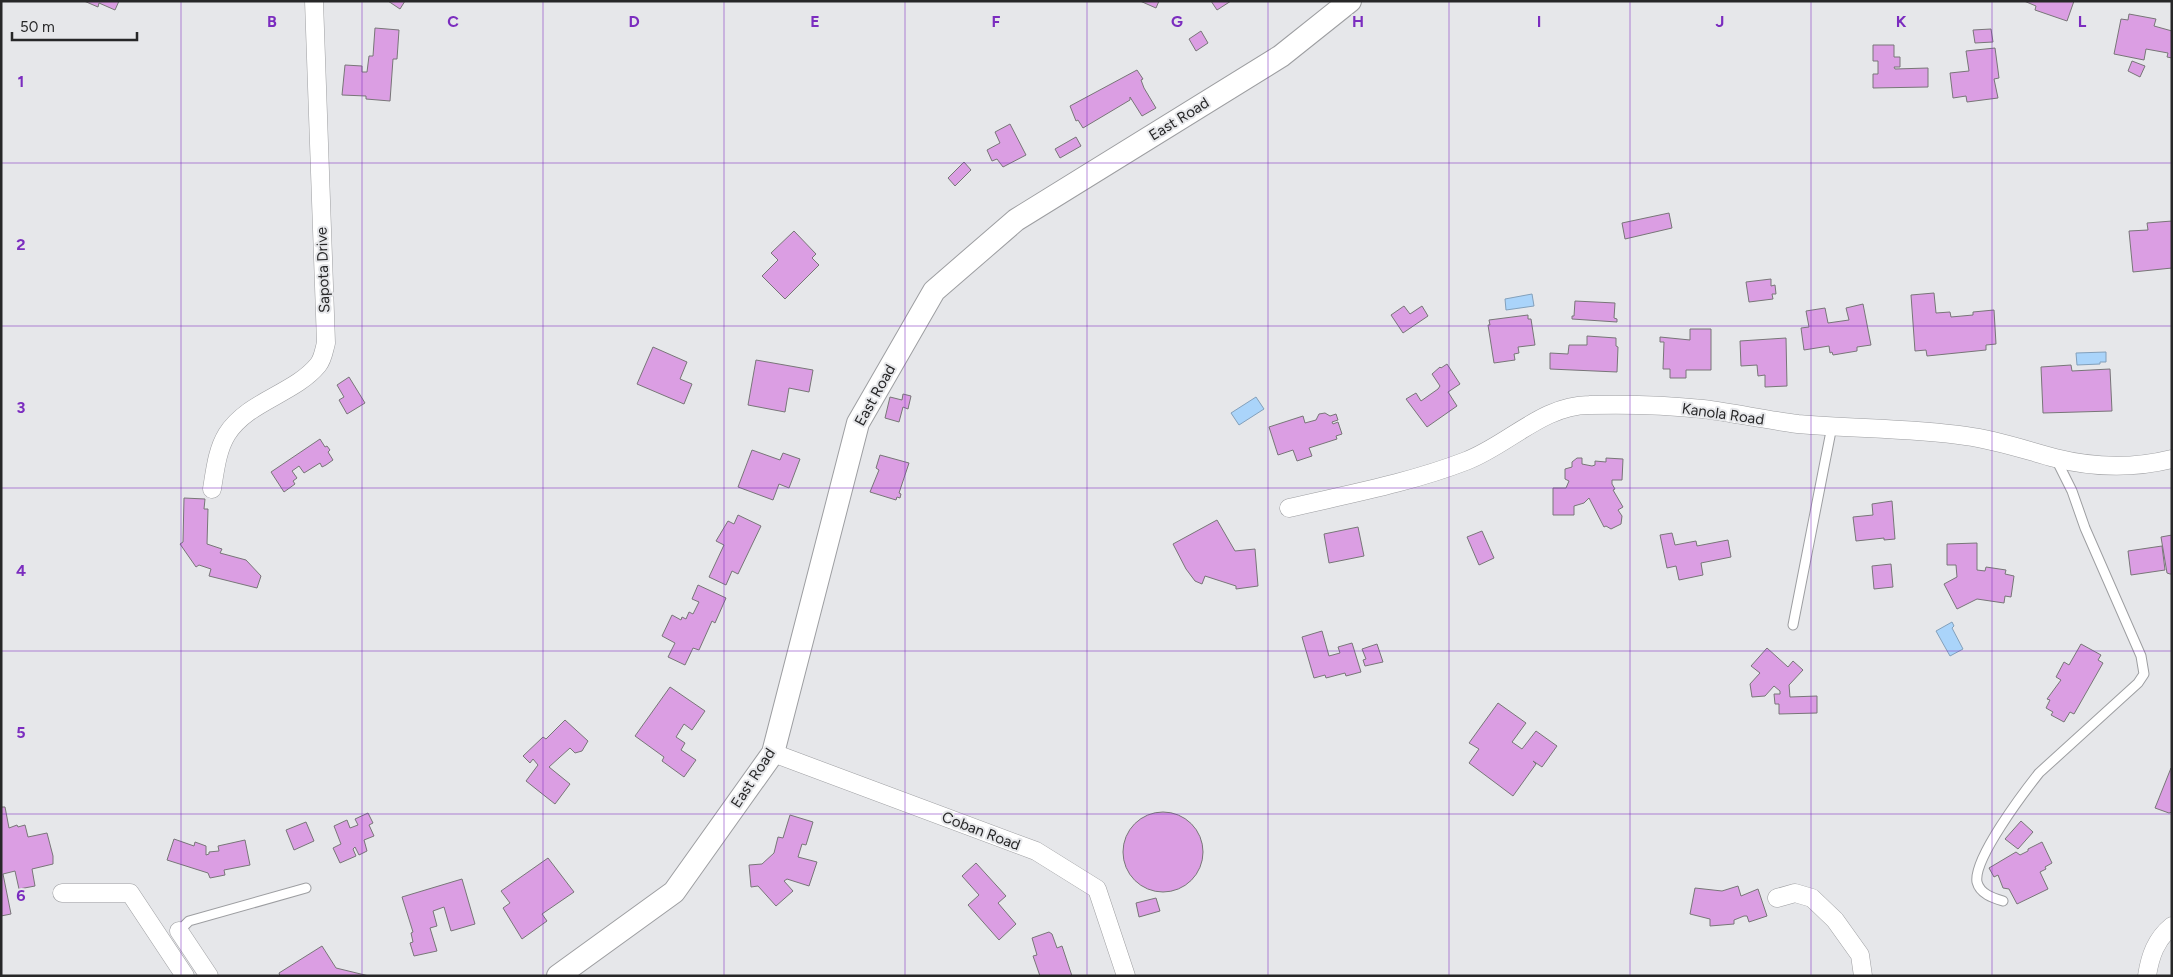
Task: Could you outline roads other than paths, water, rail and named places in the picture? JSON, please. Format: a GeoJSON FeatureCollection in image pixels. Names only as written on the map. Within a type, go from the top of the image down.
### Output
{"type":"FeatureCollection","features":[{"type":"Feature","properties":{"kind":"street","name":"Sapota Drive"},"geometry":{"type":"LineString","coordinates":[[212,489],[215,469],[227,434],[236,422],[299,381],[319,364],[326,343],[314,1]]}},
{"type":"Feature","properties":{"kind":"street","name":"East Road"},"geometry":{"type":"LineString","coordinates":[[558,976],[674,892],[773,753],[858,423],[934,291],[1016,220],[1281,56],[1350,1]]}},
{"type":"Feature","properties":{"kind":"street","name":"Kanola Road"},"geometry":{"type":"LineString","coordinates":[[1290,508],[1419,477],[1444,469],[1489,451],[1557,410],[1586,405],[1681,407],[1775,421],[1972,436],[2056,458],[2112,467],[2147,466],[2172,459]]}},
{"type":"Feature","properties":{"kind":"street","name":"Coban Road"},"geometry":{"type":"LineString","coordinates":[[773,753],[1036,851],[1098,889],[1126,976]]}},
{"type":"Feature","properties":{"kind":"street"},"geometry":{"type":"LineString","coordinates":[[62,893],[130,894],[185,976]]}},
{"type":"Feature","properties":{"kind":"street"},"geometry":{"type":"LineString","coordinates":[[1777,898],[1796,893],[1812,898],[1835,920],[1860,955],[1864,976]]}},
{"type":"Feature","properties":{"kind":"street"},"geometry":{"type":"LineString","coordinates":[[2147,976],[2150,957],[2156,944],[2172,926]]}},
{"type":"Feature","properties":{"kind":"street"},"geometry":{"type":"LineString","coordinates":[[179,931],[209,976]]}},
{"type":"Feature","properties":{"kind":"lane"},"geometry":{"type":"LineString","coordinates":[[1793,625],[1832,426]]}},
{"type":"Feature","properties":{"kind":"lane"},"geometry":{"type":"LineString","coordinates":[[2003,901],[1989,897],[1977,883],[1977,869],[1986,851],[2026,789],[2039,773],[2138,683],[2144,674],[2141,656],[2072,491],[2056,458]]}},
{"type":"Feature","properties":{"kind":"lane"},"geometry":{"type":"LineString","coordinates":[[179,931],[189,921],[306,888]]}},
{"type":"Feature","properties":{"kind":"water"},"geometry":{"type":"Polygon","coordinates":[[[1532,294],[1534,306],[1506,310],[1505,299],[1532,294]]]}},
{"type":"Feature","properties":{"kind":"water"},"geometry":{"type":"Polygon","coordinates":[[[2106,352],[2106,362],[2077,365],[2076,353],[2106,352]]]}},
{"type":"Feature","properties":{"kind":"water"},"geometry":{"type":"Polygon","coordinates":[[[1256,397],[1264,409],[1239,425],[1231,413],[1256,397]]]}},
{"type":"Feature","properties":{"kind":"water"},"geometry":{"type":"Polygon","coordinates":[[[1952,622],[1954,626],[1952,628],[1963,649],[1950,656],[1936,631],[1952,622]]]}}]}
